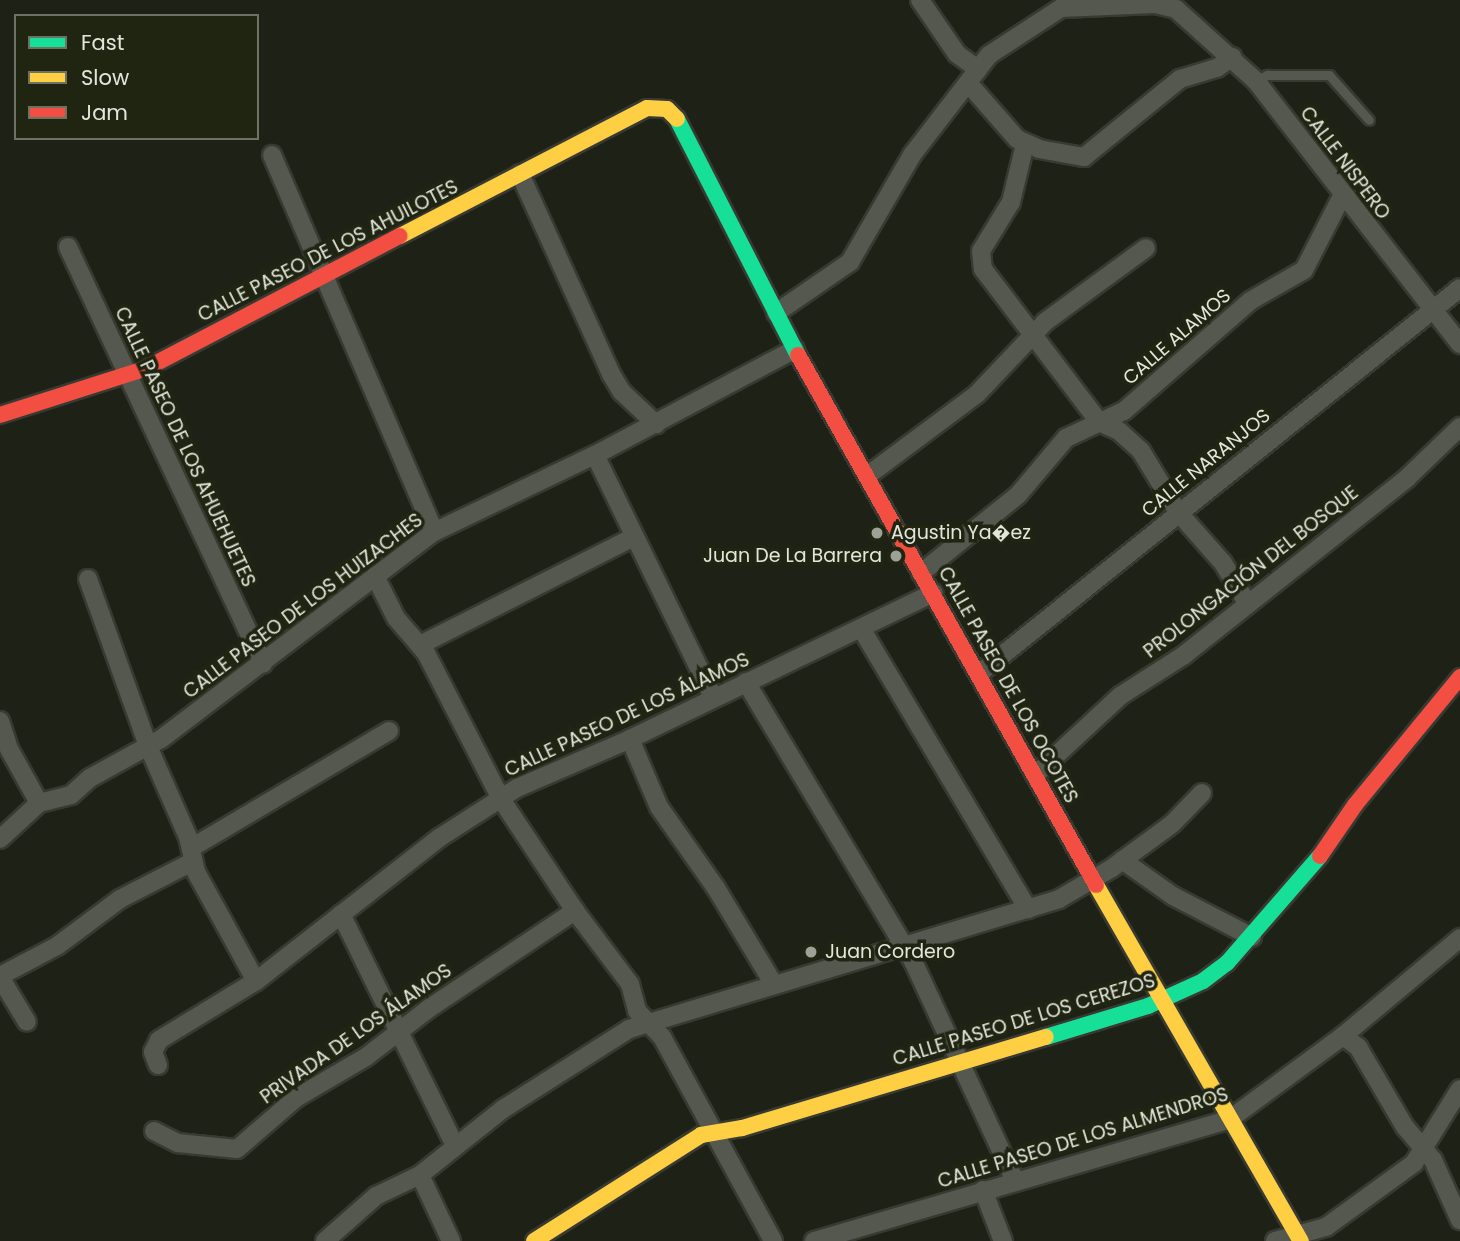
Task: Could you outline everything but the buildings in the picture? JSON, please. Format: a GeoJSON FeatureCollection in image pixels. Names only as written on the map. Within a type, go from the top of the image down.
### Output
{"type":"FeatureCollection","features":[{"type":"Feature","properties":{"kind":"street"},"geometry":{"type":"LineString","coordinates":[[920,0],[951,47],[1025,144],[1084,158],[1180,79],[1217,68],[1232,57]]}},
{"type":"Feature","properties":{"kind":"street"},"geometry":{"type":"LineString","coordinates":[[776,313],[850,262],[912,155],[989,55],[1027,34],[1063,4],[1166,2]]}},
{"type":"Feature","properties":{"kind":"street","name":"CALLE NISPERO"},"geometry":{"type":"LineString","coordinates":[[1166,2],[1232,57],[1256,81],[1460,344]]}},
{"type":"Feature","properties":{"kind":"street","name":"CALLE PASEO DE LOS AHUILOTES"},"geometry":{"type":"LineString","coordinates":[[0,415],[129,376],[647,108],[667,109]]}},
{"type":"Feature","properties":{"kind":"street","name":"CALLE PASEO DE LOS OCOTES"},"geometry":{"type":"LineString","coordinates":[[667,109],[681,123],[795,349],[980,673],[1161,1001],[1300,1239]]}},
{"type":"Feature","properties":{"kind":"street"},"geometry":{"type":"LineString","coordinates":[[1025,144],[1011,202],[981,251],[983,269],[1099,422],[1130,439],[1178,512],[1223,563],[1246,601]]}},
{"type":"Feature","properties":{"kind":"street"},"geometry":{"type":"LineString","coordinates":[[272,155],[434,532]]}},
{"type":"Feature","properties":{"kind":"street"},"geometry":{"type":"LineString","coordinates":[[520,174],[611,374],[621,392],[656,424]]}},
{"type":"Feature","properties":{"kind":"street","name":"CALLE ALAMOS"},"geometry":{"type":"LineString","coordinates":[[921,573],[1018,495],[1066,438],[1124,411],[1250,301],[1304,270],[1343,194]]}},
{"type":"Feature","properties":{"kind":"street","name":"CALLE PASEO DE LOS AHUEHUETES"},"geometry":{"type":"LineString","coordinates":[[68,247],[263,664]]}},
{"type":"Feature","properties":{"kind":"street"},"geometry":{"type":"LineString","coordinates":[[867,476],[977,394],[1032,334],[1146,248]]}},
{"type":"Feature","properties":{"kind":"street","name":"CALLE NARANJOS"},"geometry":{"type":"LineString","coordinates":[[980,673],[1460,288]]}},
{"type":"Feature","properties":{"kind":"street","name":"CALLE PASEO DE LOS HUIZACHES"},"geometry":{"type":"LineString","coordinates":[[0,839],[39,803],[71,795],[90,778],[148,746],[263,664],[434,532],[595,455],[795,349]]}},
{"type":"Feature","properties":{"kind":"street","name":"PROLONGACIÓN DEL BOSQUE"},"geometry":{"type":"LineString","coordinates":[[1035,775],[1120,696],[1184,654],[1246,601],[1407,478],[1460,427]]}},
{"type":"Feature","properties":{"kind":"street"},"geometry":{"type":"LineString","coordinates":[[595,455],[713,697]]}},
{"type":"Feature","properties":{"kind":"street"},"geometry":{"type":"LineString","coordinates":[[420,645],[635,537]]}},
{"type":"Feature","properties":{"kind":"street"},"geometry":{"type":"LineString","coordinates":[[375,576],[396,618],[420,645],[501,799],[575,911],[630,984],[637,1011],[662,1037],[717,1132],[772,1241]]}},
{"type":"Feature","properties":{"kind":"street"},"geometry":{"type":"LineString","coordinates":[[88,579],[148,746],[192,855],[256,981]]}},
{"type":"Feature","properties":{"kind":"street","name":"CALLE PASEO DE LOS ÁLAMOS"},"geometry":{"type":"LineString","coordinates":[[158,1066],[153,1052],[156,1043],[256,981],[439,838],[501,799],[566,764],[630,739],[934,593]]}},
{"type":"Feature","properties":{"kind":"street"},"geometry":{"type":"LineString","coordinates":[[861,628],[1028,909]]}},
{"type":"Feature","properties":{"kind":"street"},"geometry":{"type":"LineString","coordinates":[[746,682],[902,947],[961,1063],[1015,1181]]}},
{"type":"Feature","properties":{"kind":"street","name":"CALLE PASEO DE LOS CEREZOS"},"geometry":{"type":"LineString","coordinates":[[534,1241],[696,1138],[961,1063],[1161,1001],[1215,974],[1305,878],[1355,806],[1459,682]]}},
{"type":"Feature","properties":{"kind":"street"},"geometry":{"type":"LineString","coordinates":[[0,721],[9,749],[39,803]]}},
{"type":"Feature","properties":{"kind":"street"},"geometry":{"type":"LineString","coordinates":[[27,1022],[0,976],[57,946],[120,900],[389,731]]}},
{"type":"Feature","properties":{"kind":"street"},"geometry":{"type":"LineString","coordinates":[[630,739],[659,807],[716,888],[773,983]]}},
{"type":"Feature","properties":{"kind":"street"},"geometry":{"type":"LineString","coordinates":[[325,1241],[376,1196],[420,1175],[455,1146],[545,1081],[647,1021],[1028,909],[1094,881],[1172,824],[1202,793]]}},
{"type":"Feature","properties":{"kind":"street"},"geometry":{"type":"LineString","coordinates":[[1122,860],[1173,896],[1252,937]]}},
{"type":"Feature","properties":{"kind":"street","name":"PRIVADA DE LOS ÁLAMOS"},"geometry":{"type":"LineString","coordinates":[[154,1131],[178,1143],[237,1149],[279,1111],[397,1034],[575,911]]}},
{"type":"Feature","properties":{"kind":"street"},"geometry":{"type":"LineString","coordinates":[[341,914],[397,1034],[455,1146]]}},
{"type":"Feature","properties":{"kind":"street","name":"CALLE PASEO DE LOS ALMENDROS"},"geometry":{"type":"LineString","coordinates":[[814,1241],[1230,1119],[1343,1036],[1460,938]]}},
{"type":"Feature","properties":{"kind":"street"},"geometry":{"type":"LineString","coordinates":[[1343,1036],[1358,1047],[1405,1127],[1425,1149],[1460,1220]]}},
{"type":"Feature","properties":{"kind":"street"},"geometry":{"type":"LineString","coordinates":[[1275,1241],[1300,1239],[1326,1227],[1414,1163],[1460,1089]]}},
{"type":"Feature","properties":{"kind":"street"},"geometry":{"type":"LineString","coordinates":[[420,1175],[451,1241]]}},
{"type":"Feature","properties":{"kind":"street"},"geometry":{"type":"LineString","coordinates":[[983,1190],[1003,1241]]}},
{"type":"Feature","properties":{"kind":"lane"},"geometry":{"type":"LineString","coordinates":[[1256,81],[1267,75],[1329,75],[1369,120]]}},
{"type":"Feature","properties":{"kind":"traffic: fast"},"geometry":{"type":"LineString","coordinates":[[677,119],[798,355]]}},
{"type":"Feature","properties":{"kind":"traffic: fast"},"geometry":{"type":"LineString","coordinates":[[1046,1037],[1148,1006],[1203,981],[1227,963],[1320,856]]}},
{"type":"Feature","properties":{"kind":"traffic: slow"},"geometry":{"type":"LineString","coordinates":[[400,236],[647,108],[667,109],[677,119]]}},
{"type":"Feature","properties":{"kind":"traffic: slow"},"geometry":{"type":"LineString","coordinates":[[1096,885],[1301,1241]]}},
{"type":"Feature","properties":{"kind":"traffic: slow"},"geometry":{"type":"LineString","coordinates":[[534,1241],[701,1135],[742,1128],[1046,1037]]}},
{"type":"Feature","properties":{"kind":"traffic: jam"},"geometry":{"type":"LineString","coordinates":[[0,415],[147,368],[400,236]]}},
{"type":"Feature","properties":{"kind":"traffic: jam"},"geometry":{"type":"LineString","coordinates":[[798,355],[1096,885]]}},
{"type":"Feature","properties":{"kind":"traffic: jam"},"geometry":{"type":"LineString","coordinates":[[1320,856],[1355,805],[1460,677]]}},
{"type":"Feature","properties":{"kind":"place","name":"Agustin Ya�ez"},"geometry":{"type":"Point","coordinates":[877,533]}},
{"type":"Feature","properties":{"kind":"place","name":"Juan De La Barrera"},"geometry":{"type":"Point","coordinates":[896,556]}},
{"type":"Feature","properties":{"kind":"place","name":"Juan Cordero"},"geometry":{"type":"Point","coordinates":[811,952]}}]}
